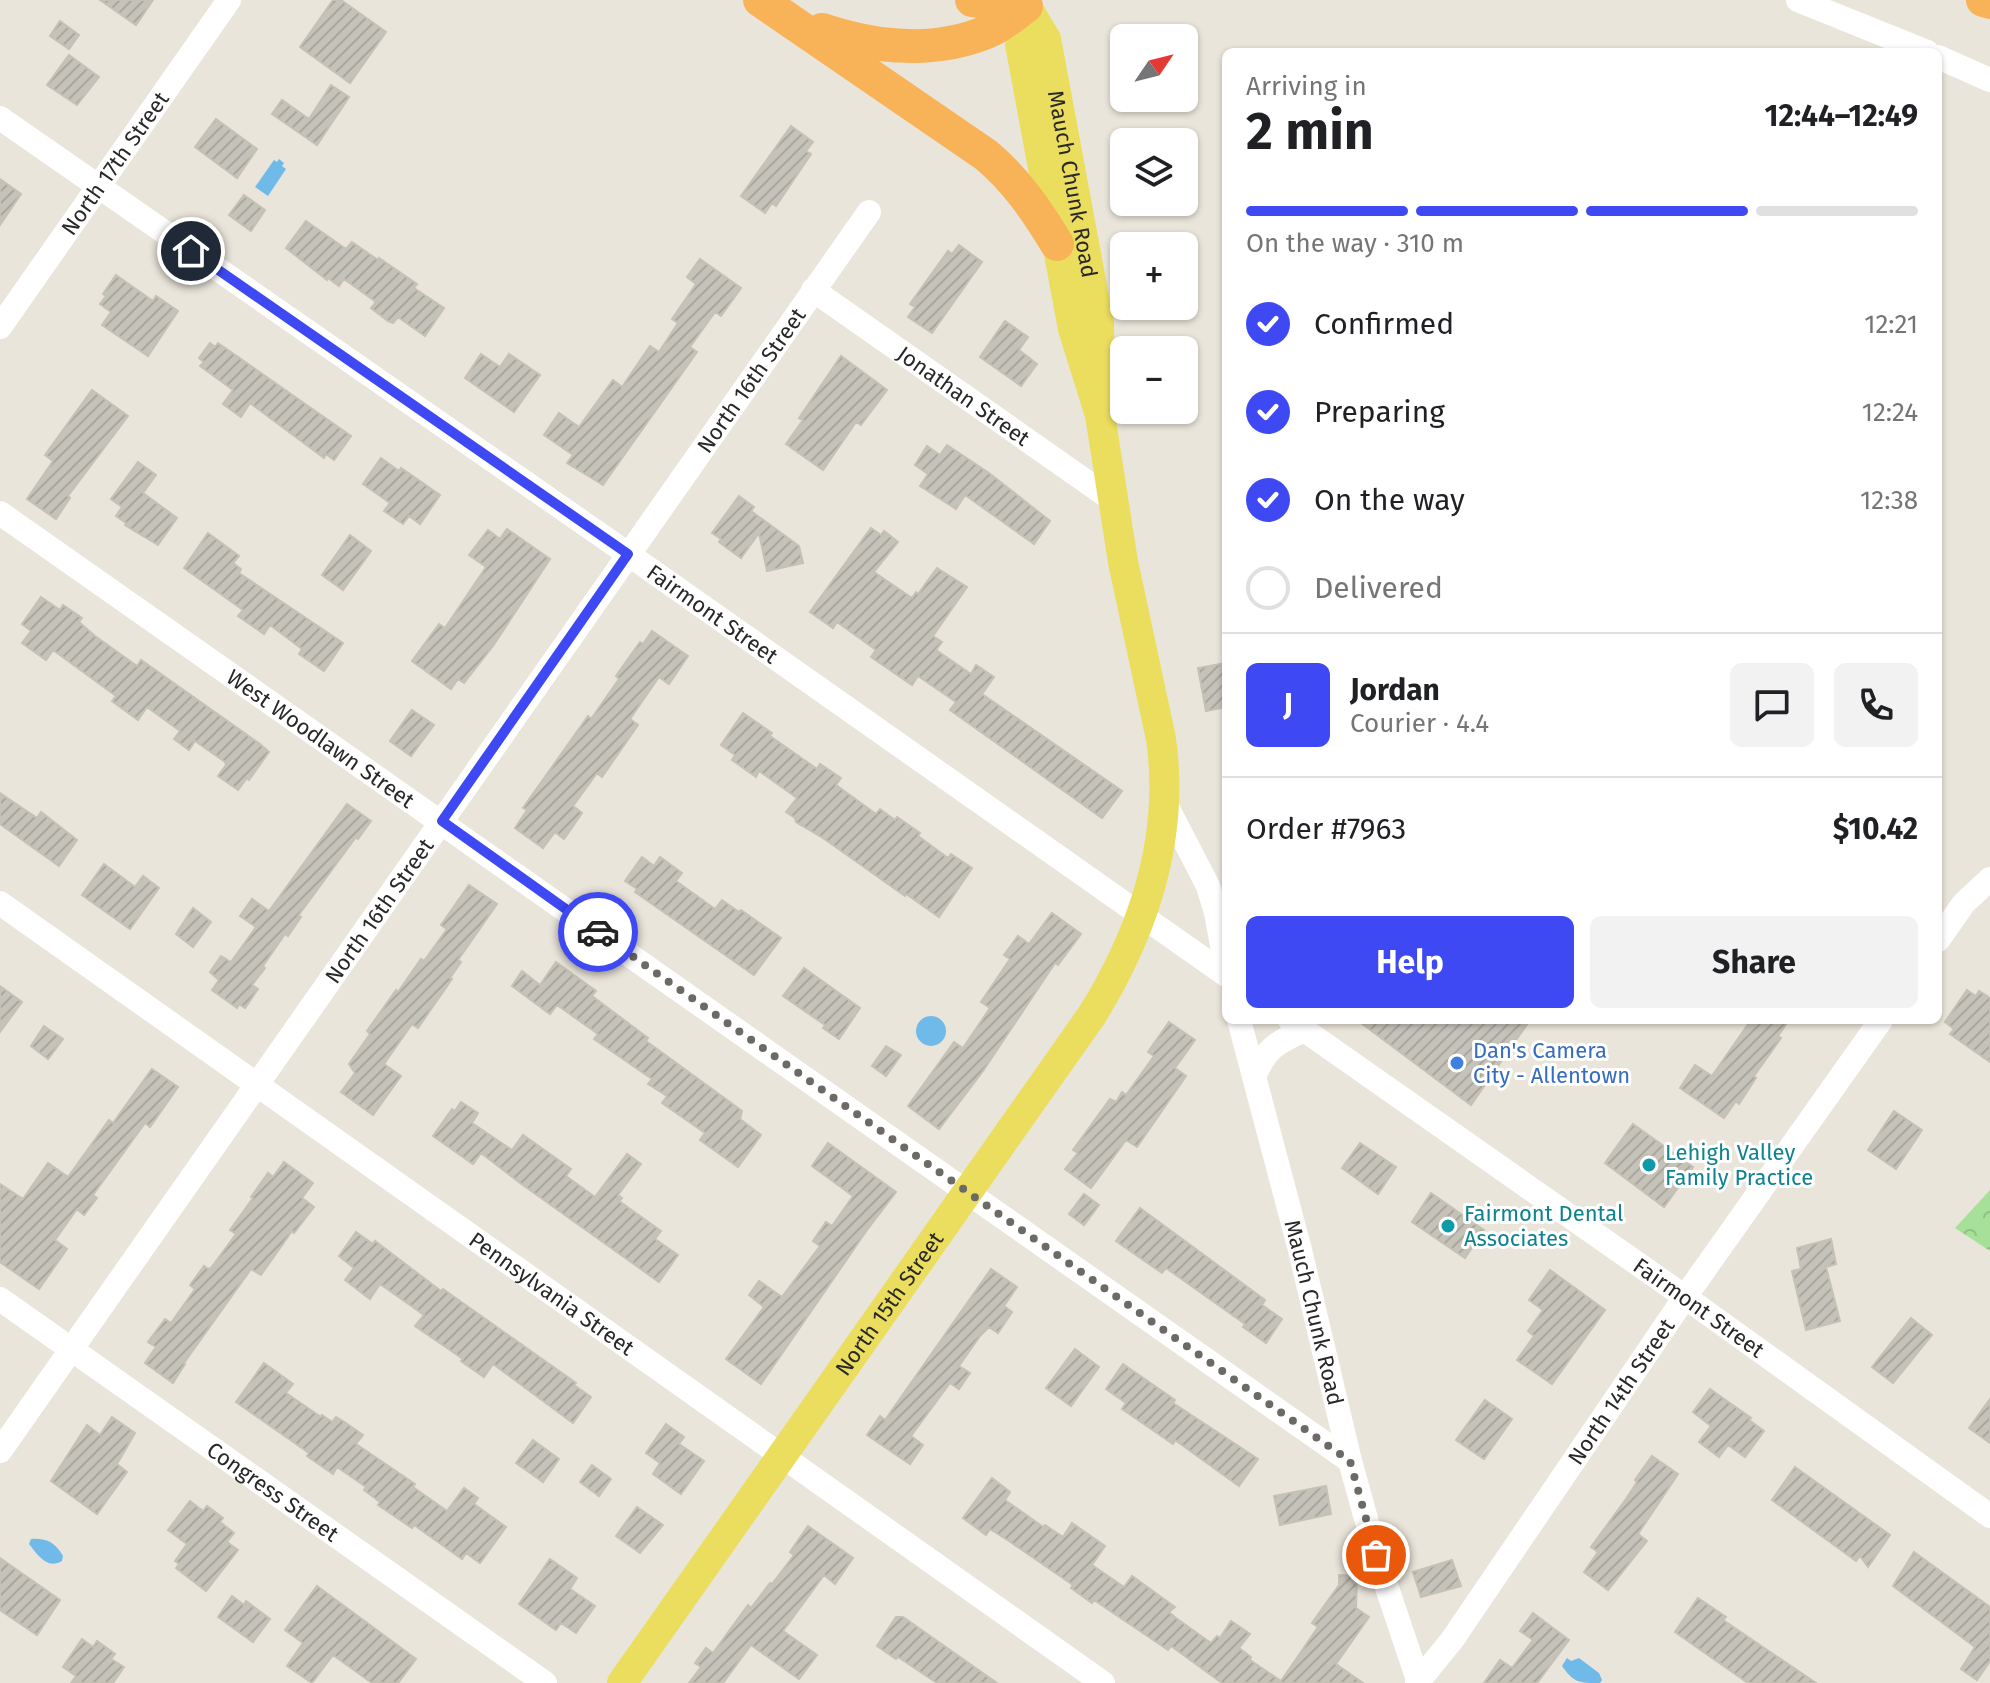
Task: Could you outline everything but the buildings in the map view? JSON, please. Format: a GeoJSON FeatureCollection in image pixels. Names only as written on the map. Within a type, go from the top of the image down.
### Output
{"type":"FeatureCollection","features":[{"type":"Feature","properties":{"kind":"highway"},"geometry":{"type":"LineString","coordinates":[[972,0],[1031,2]]}},
{"type":"Feature","properties":{"kind":"highway"},"geometry":{"type":"LineString","coordinates":[[1983,0],[1990,2]]}},
{"type":"Feature","properties":{"kind":"highway"},"geometry":{"type":"LineString","coordinates":[[770,7],[843,37],[889,46],[911,46],[993,30],[1031,2]]}},
{"type":"Feature","properties":{"kind":"highway"},"geometry":{"type":"LineString","coordinates":[[770,7],[1001,167],[1027,197],[1057,244]]}},
{"type":"Feature","properties":{"kind":"main road","name":"Mauch Chunk Road"},"geometry":{"type":"LineString","coordinates":[[1031,2],[1020,44],[1073,329],[1100,415],[1126,575],[1161,739],[1164,801],[1156,863],[1142,916]]}},
{"type":"Feature","properties":{"kind":"main road","name":"Mauch Chunk Road"},"geometry":{"type":"LineString","coordinates":[[1031,2],[1046,39],[1099,324],[1100,415]]}},
{"type":"Feature","properties":{"kind":"main road","name":"North 15th Street"},"geometry":{"type":"LineString","coordinates":[[622,1683],[1098,1005],[1124,959],[1142,916]]}},
{"type":"Feature","properties":{"kind":"street","name":"North 17th Street"},"geometry":{"type":"LineString","coordinates":[[0,327],[229,0]]}},
{"type":"Feature","properties":{"kind":"street"},"geometry":{"type":"LineString","coordinates":[[1798,0],[1917,48]]}},
{"type":"Feature","properties":{"kind":"street"},"geometry":{"type":"LineString","coordinates":[[1942,59],[1990,80]]}},
{"type":"Feature","properties":{"kind":"street","name":"Fairmont Street"},"geometry":{"type":"LineString","coordinates":[[0,118],[628,554],[1222,972]]}},
{"type":"Feature","properties":{"kind":"street","name":"North 16th Street"},"geometry":{"type":"LineString","coordinates":[[0,1451],[869,212]]}},
{"type":"Feature","properties":{"kind":"street","name":"Jonathan Street"},"geometry":{"type":"LineString","coordinates":[[813,290],[1114,501]]}},
{"type":"Feature","properties":{"kind":"street","name":"West Woodlawn Street"},"geometry":{"type":"LineString","coordinates":[[0,513],[1350,1461]]}},
{"type":"Feature","properties":{"kind":"street","name":"Mauch Chunk Road"},"geometry":{"type":"LineString","coordinates":[[1164,801],[1208,886],[1222,945]]}},
{"type":"Feature","properties":{"kind":"street"},"geometry":{"type":"LineString","coordinates":[[1942,934],[1964,903],[1990,879]]}},
{"type":"Feature","properties":{"kind":"street","name":"Pennsylvania Street"},"geometry":{"type":"LineString","coordinates":[[0,903],[1103,1683]]}},
{"type":"Feature","properties":{"kind":"street","name":"Mauch Chunk Road"},"geometry":{"type":"LineString","coordinates":[[1240,1024],[1300,1250],[1350,1461],[1376,1555],[1418,1682]]}},
{"type":"Feature","properties":{"kind":"street","name":"North 14th Street"},"geometry":{"type":"LineString","coordinates":[[1418,1682],[1452,1640],[1685,1297],[1878,1024]]}},
{"type":"Feature","properties":{"kind":"street","name":"Fairmont Street"},"geometry":{"type":"LineString","coordinates":[[1297,1025],[1990,1516]]}},
{"type":"Feature","properties":{"kind":"street"},"geometry":{"type":"LineString","coordinates":[[1254,1077],[1262,1058],[1297,1025]]}},
{"type":"Feature","properties":{"kind":"street","name":"Congress Street"},"geometry":{"type":"LineString","coordinates":[[0,1299],[545,1683]]}},
{"type":"Feature","properties":{"kind":"green space"},"geometry":{"type":"Polygon","coordinates":[[[1990,1190],[1990,1251],[1955,1228],[1990,1190]]]}},
{"type":"Feature","properties":{"kind":"water"},"geometry":{"type":"Polygon","coordinates":[[[279,159],[286,169],[268,196],[255,187],[274,160],[277,162],[279,159]]]}},
{"type":"Feature","properties":{"kind":"water"},"geometry":{"type":"Polygon","coordinates":[[[931,1016],[942,1020],[946,1031],[942,1042],[931,1046],[920,1042],[916,1031],[920,1020],[931,1016]]]}},
{"type":"Feature","properties":{"kind":"water"},"geometry":{"type":"Polygon","coordinates":[[[31,1539],[53,1544],[63,1556],[62,1561],[52,1564],[43,1560],[29,1544],[31,1539]]]}},
{"type":"Feature","properties":{"kind":"water"},"geometry":{"type":"Polygon","coordinates":[[[1567,1658],[1571,1661],[1579,1658],[1599,1673],[1600,1683],[1582,1682],[1570,1676],[1562,1666],[1567,1658]]]}},
{"type":"Feature","properties":{"kind":"way so far"},"geometry":{"type":"LineString","coordinates":[[598,932],[1350,1461],[1376,1555]]}},
{"type":"Feature","properties":{"kind":"place","name":"Dan's Camera City - Allentown"},"geometry":{"type":"Point","coordinates":[1457,1063]}},
{"type":"Feature","properties":{"kind":"place","name":"Lehigh Valley Family Practice"},"geometry":{"type":"Point","coordinates":[1649,1165]}},
{"type":"Feature","properties":{"kind":"place","name":"Fairmont Dental Associates"},"geometry":{"type":"Point","coordinates":[1448,1226]}},
{"type":"Feature","properties":{"kind":"route"},"geometry":{"type":"LineString","coordinates":[[191,251],[628,554],[442,821],[598,932]]}}]}
